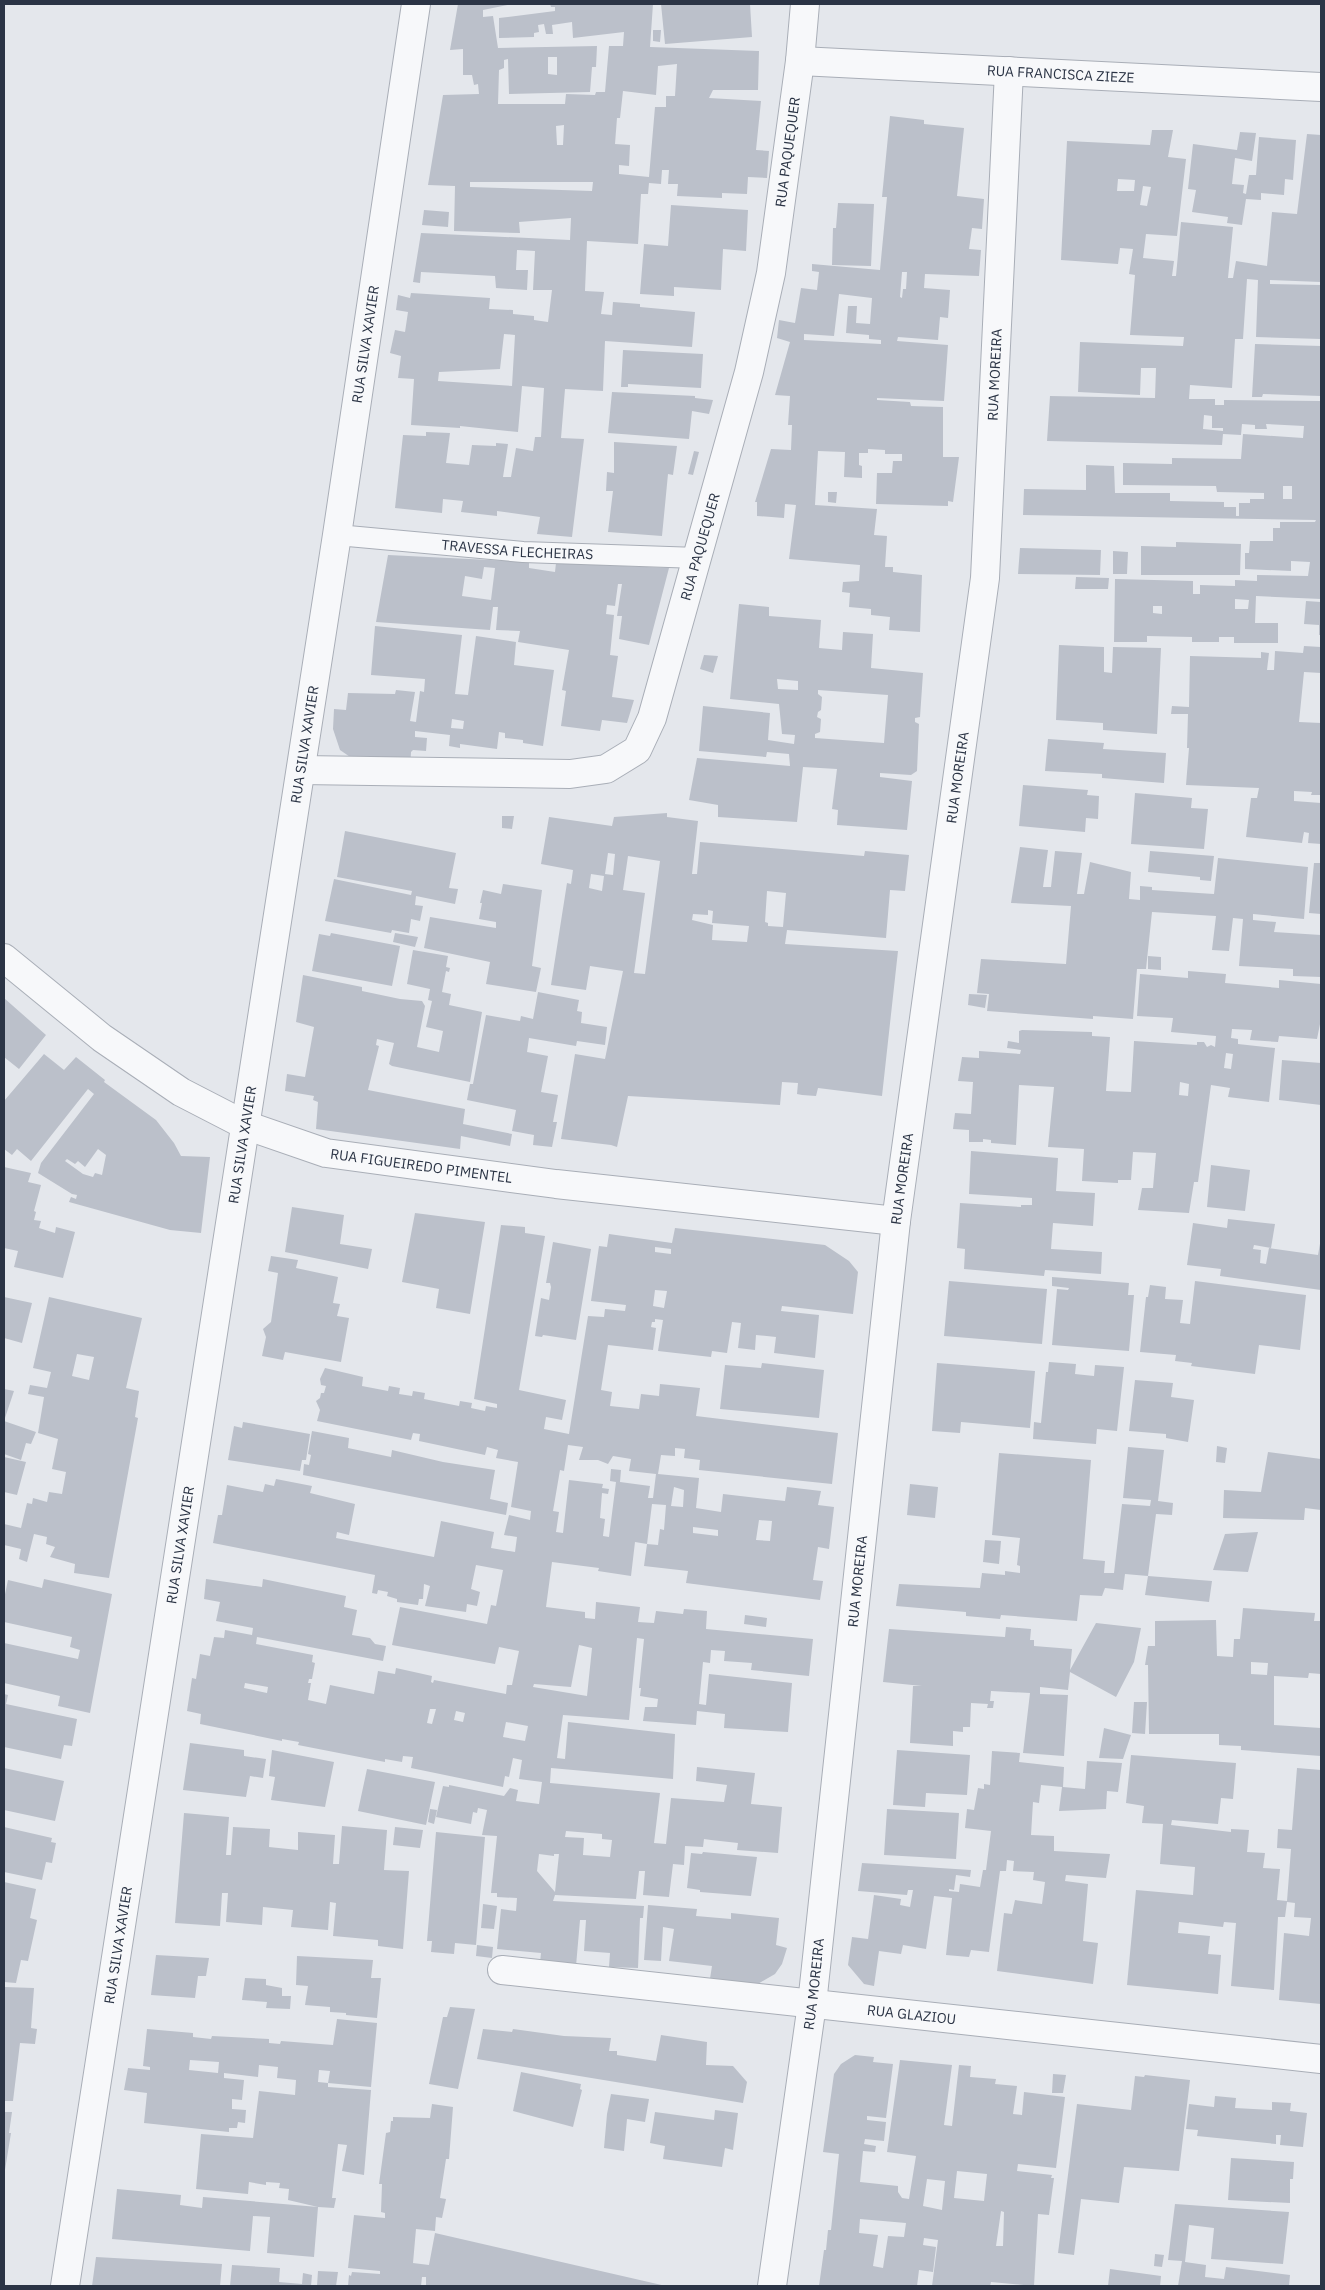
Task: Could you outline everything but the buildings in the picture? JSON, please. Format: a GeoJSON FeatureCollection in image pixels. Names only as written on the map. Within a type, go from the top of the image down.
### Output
{"type":"FeatureCollection","features":[{"type":"Feature","properties":{"kind":"street","name":"RUA SILVA XAVIER"},"geometry":{"type":"LineString","coordinates":[[65,2286],[338,535],[416,4]]}},
{"type":"Feature","properties":{"kind":"street","name":"RUA PAQUEQUER"},"geometry":{"type":"LineString","coordinates":[[301,770],[570,774],[606,769],[637,750],[652,718],[749,372],[771,273],[800,61],[805,4]]}},
{"type":"Feature","properties":{"kind":"street","name":"RUA FRANCISCA ZIEZE"},"geometry":{"type":"LineString","coordinates":[[800,61],[1321,87]]}},
{"type":"Feature","properties":{"kind":"street","name":"RUA MOREIRA"},"geometry":{"type":"LineString","coordinates":[[772,2286],[812,2004],[896,1221],[985,578],[1009,70]]}},
{"type":"Feature","properties":{"kind":"street","name":"RUA FIGUEIREDO PIMENTEL"},"geometry":{"type":"LineString","coordinates":[[4,958],[102,1038],[181,1092],[245,1125],[326,1154],[556,1184],[896,1221]]}},
{"type":"Feature","properties":{"kind":"street","name":"RUA GLAZIOU"},"geometry":{"type":"LineString","coordinates":[[502,1970],[1321,2059]]}},
{"type":"Feature","properties":{"kind":"lane","name":"TRAVESSA FLECHEIRAS"},"geometry":{"type":"LineString","coordinates":[[338,535],[523,552],[698,558]]}}]}
